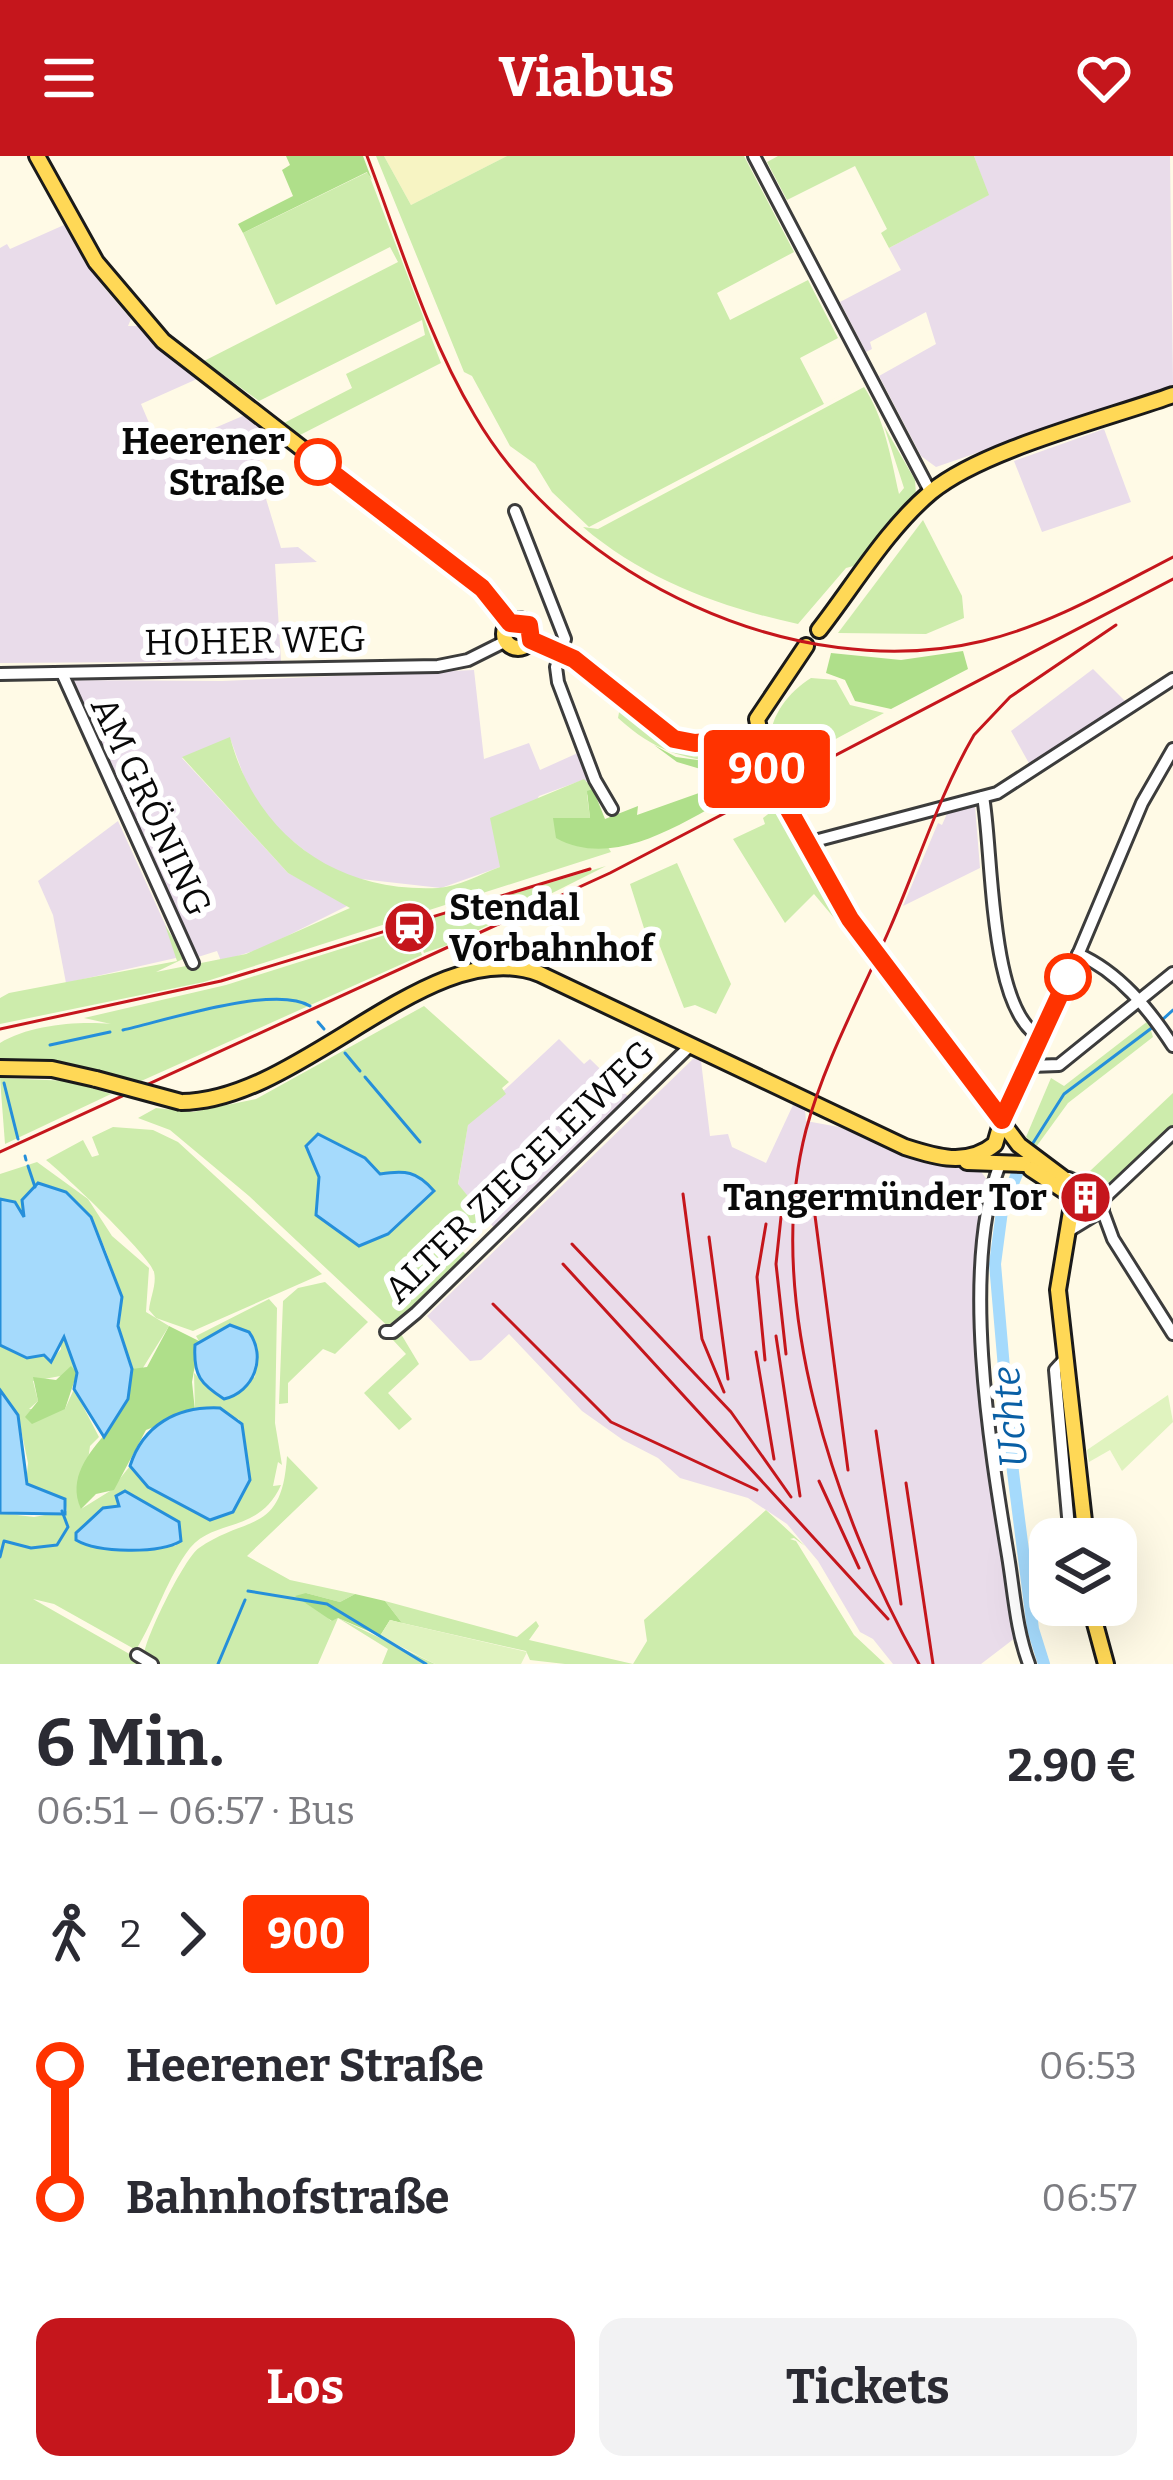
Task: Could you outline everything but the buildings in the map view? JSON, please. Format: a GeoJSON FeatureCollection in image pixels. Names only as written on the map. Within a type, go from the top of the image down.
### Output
{"type":"FeatureCollection","features":[{"type":"Feature","properties":{"kind":"main road"},"geometry":{"type":"LineString","coordinates":[[37,156],[96,262],[150,328],[482,588],[510,623],[529,625],[531,640]]}},
{"type":"Feature","properties":{"kind":"main road"},"geometry":{"type":"LineString","coordinates":[[819,630],[931,493],[988,461],[1173,394]]}},
{"type":"Feature","properties":{"kind":"main road"},"geometry":{"type":"LineString","coordinates":[[510,623],[506,640],[519,648],[531,640]]}},
{"type":"Feature","properties":{"kind":"main road"},"geometry":{"type":"LineString","coordinates":[[531,640],[562,652],[674,739],[695,743],[757,738]]}},
{"type":"Feature","properties":{"kind":"main road"},"geometry":{"type":"LineString","coordinates":[[806,646],[764,702],[757,738],[766,769],[859,931],[1028,1156],[1069,1184],[1074,1204],[1058,1277],[1084,1518]]}},
{"type":"Feature","properties":{"kind":"main road"},"geometry":{"type":"LineString","coordinates":[[0,1068],[52,1069],[181,1102],[249,1090],[476,967],[520,967],[916,1150],[966,1153],[992,1146],[1002,1120]]}},
{"type":"Feature","properties":{"kind":"main road"},"geometry":{"type":"LineString","coordinates":[[1002,1120],[1010,1149],[1024,1164],[1069,1184]]}},
{"type":"Feature","properties":{"kind":"main road"},"geometry":{"type":"LineString","coordinates":[[966,1153],[973,1164],[1024,1164]]}},
{"type":"Feature","properties":{"kind":"main road"},"geometry":{"type":"LineString","coordinates":[[1095,1626],[1106,1664]]}},
{"type":"Feature","properties":{"kind":"street"},"geometry":{"type":"LineString","coordinates":[[754,156],[931,493]]}},
{"type":"Feature","properties":{"kind":"street"},"geometry":{"type":"LineString","coordinates":[[515,511],[565,639],[558,682],[595,780],[612,809]]}},
{"type":"Feature","properties":{"kind":"street","name":"HOHER WEG"},"geometry":{"type":"LineString","coordinates":[[0,674],[438,666],[469,660],[506,640]]}},
{"type":"Feature","properties":{"kind":"street","name":"AM GRÖNING"},"geometry":{"type":"LineString","coordinates":[[62,674],[193,963]]}},
{"type":"Feature","properties":{"kind":"street"},"geometry":{"type":"LineString","coordinates":[[807,843],[1009,786],[1173,679]]}},
{"type":"Feature","properties":{"kind":"street"},"geometry":{"type":"LineString","coordinates":[[1002,1120],[1031,1066],[1036,1035],[1078,954],[1142,803],[1173,749]]}},
{"type":"Feature","properties":{"kind":"street"},"geometry":{"type":"LineString","coordinates":[[983,796],[992,921],[1036,1035]]}},
{"type":"Feature","properties":{"kind":"street"},"geometry":{"type":"LineString","coordinates":[[1078,954],[1103,967],[1139,1000],[1173,1046]]}},
{"type":"Feature","properties":{"kind":"street"},"geometry":{"type":"LineString","coordinates":[[1031,1066],[1059,1065],[1173,973]]}},
{"type":"Feature","properties":{"kind":"street","name":"ALTER ZIEGELEIWEG"},"geometry":{"type":"LineString","coordinates":[[386,1332],[398,1330],[690,1046]]}},
{"type":"Feature","properties":{"kind":"street"},"geometry":{"type":"LineString","coordinates":[[1064,1234],[1102,1206],[1173,1133]]}},
{"type":"Feature","properties":{"kind":"street"},"geometry":{"type":"LineString","coordinates":[[1000,1164],[984,1226],[980,1269],[991,1424],[1029,1664]]}},
{"type":"Feature","properties":{"kind":"street"},"geometry":{"type":"LineString","coordinates":[[1069,1184],[1090,1190],[1102,1206],[1113,1239],[1173,1334]]}},
{"type":"Feature","properties":{"kind":"street"},"geometry":{"type":"LineString","coordinates":[[1066,1358],[1055,1370],[1068,1518]]}},
{"type":"Feature","properties":{"kind":"street"},"geometry":{"type":"LineString","coordinates":[[137,1655],[152,1664]]}},
{"type":"Feature","properties":{"kind":"shaded area"},"geometry":{"type":"Polygon","coordinates":[[[384,156],[507,156],[411,205],[384,156]]]}},
{"type":"Feature","properties":{"kind":"shaded area"},"geometry":{"type":"Polygon","coordinates":[[[974,156],[1170,156],[1173,385],[936,467],[921,456],[879,376],[936,344],[926,312],[870,342],[872,349],[866,352],[840,302],[901,270],[889,248],[988,195],[974,156]]]}},
{"type":"Feature","properties":{"kind":"shaded area"},"geometry":{"type":"Polygon","coordinates":[[[64,225],[101,284],[131,319],[128,326],[139,326],[197,379],[141,404],[161,451],[245,415],[273,436],[251,449],[273,479],[263,489],[281,548],[298,547],[317,562],[275,564],[281,661],[0,663],[0,248],[7,244],[10,249],[64,225]]]}},
{"type":"Feature","properties":{"kind":"shaded area"},"geometry":{"type":"Polygon","coordinates":[[[1104,429],[1131,502],[1042,532],[1014,461],[1104,429]]]}},
{"type":"Feature","properties":{"kind":"shaded area"},"geometry":{"type":"Polygon","coordinates":[[[1093,669],[1126,702],[1030,765],[1011,731],[1093,669]]]}},
{"type":"Feature","properties":{"kind":"shaded area"},"geometry":{"type":"Polygon","coordinates":[[[474,670],[484,759],[529,743],[540,770],[580,752],[591,783],[583,780],[539,796],[500,867],[441,888],[352,878],[323,865],[276,828],[251,796],[230,738],[182,758],[288,873],[351,904],[263,948],[221,961],[217,951],[198,957],[186,938],[68,680],[222,681],[474,670]]]}},
{"type":"Feature","properties":{"kind":"shaded area"},"geometry":{"type":"Polygon","coordinates":[[[975,806],[980,868],[903,906],[938,823],[942,825],[949,809],[975,806]]]}},
{"type":"Feature","properties":{"kind":"shaded area"},"geometry":{"type":"Polygon","coordinates":[[[118,821],[180,957],[66,983],[53,915],[38,881],[118,821]]]}},
{"type":"Feature","properties":{"kind":"shaded area"},"geometry":{"type":"Polygon","coordinates":[[[559,1039],[584,1064],[590,1059],[631,1099],[495,1229],[458,1185],[468,1124],[559,1039]]]}},
{"type":"Feature","properties":{"kind":"shaded area"},"geometry":{"type":"Polygon","coordinates":[[[694,1058],[701,1061],[710,1136],[728,1134],[732,1147],[766,1163],[793,1105],[805,1110],[806,1121],[839,1127],[930,1163],[979,1169],[988,1181],[975,1243],[975,1285],[992,1484],[1015,1638],[981,1664],[893,1664],[873,1639],[860,1632],[818,1561],[787,1524],[748,1498],[680,1478],[658,1458],[623,1440],[582,1411],[509,1334],[481,1360],[470,1361],[427,1316],[694,1058]]]}},
{"type":"Feature","properties":{"kind":"green space"},"geometry":{"type":"Polygon","coordinates":[[[286,156],[363,156],[372,180],[367,172],[243,233],[238,224],[293,196],[282,170],[290,165],[286,156]]]}},
{"type":"Feature","properties":{"kind":"green space"},"geometry":{"type":"Polygon","coordinates":[[[376,156],[384,156],[411,205],[507,156],[744,156],[794,252],[717,293],[730,320],[808,280],[838,338],[800,358],[824,404],[589,527],[552,492],[535,464],[510,446],[472,376],[464,372],[376,156]]]}},
{"type":"Feature","properties":{"kind":"green space"},"geometry":{"type":"Polygon","coordinates":[[[778,156],[974,156],[989,195],[889,248],[881,233],[887,229],[855,166],[787,200],[767,162],[778,156]]]}},
{"type":"Feature","properties":{"kind":"green space"},"geometry":{"type":"Polygon","coordinates":[[[368,172],[441,363],[298,436],[282,424],[352,388],[346,374],[425,335],[422,320],[259,401],[204,361],[398,262],[390,247],[276,305],[243,233],[368,172]]]}},
{"type":"Feature","properties":{"kind":"green space"},"geometry":{"type":"Polygon","coordinates":[[[864,387],[882,425],[899,494],[904,488],[884,426],[915,480],[916,495],[861,564],[846,568],[798,624],[684,589],[631,562],[583,527],[598,529],[864,387]]]}},
{"type":"Feature","properties":{"kind":"green space"},"geometry":{"type":"Polygon","coordinates":[[[923,520],[962,596],[964,618],[926,634],[838,633],[923,520]]]}},
{"type":"Feature","properties":{"kind":"green space"},"geometry":{"type":"Polygon","coordinates":[[[963,651],[968,669],[891,709],[855,701],[845,680],[826,673],[831,653],[901,660],[963,651]]]}},
{"type":"Feature","properties":{"kind":"green space"},"geometry":{"type":"Polygon","coordinates":[[[811,678],[836,680],[850,705],[884,713],[780,769],[771,744],[775,719],[789,696],[811,678]]]}},
{"type":"Feature","properties":{"kind":"green space"},"geometry":{"type":"Polygon","coordinates":[[[620,707],[665,740],[742,752],[754,769],[665,750],[618,718],[620,707]]]}},
{"type":"Feature","properties":{"kind":"green space"},"geometry":{"type":"Polygon","coordinates":[[[230,737],[242,772],[280,829],[334,868],[366,880],[438,888],[500,867],[490,818],[584,779],[593,789],[587,795],[590,818],[611,852],[204,982],[0,1024],[0,998],[9,993],[177,961],[165,925],[185,958],[156,972],[246,954],[350,908],[288,873],[182,757],[230,737]]]}},
{"type":"Feature","properties":{"kind":"green space"},"geometry":{"type":"Polygon","coordinates":[[[654,745],[676,757],[754,768],[757,774],[754,783],[707,810],[631,844],[580,847],[556,838],[553,818],[590,818],[587,791],[593,789],[605,819],[638,806],[637,815],[713,788],[714,773],[677,762],[654,745]]]}},
{"type":"Feature","properties":{"kind":"green space"},"geometry":{"type":"Polygon","coordinates":[[[776,808],[861,950],[814,894],[785,923],[733,839],[765,824],[763,818],[776,808]]]}},
{"type":"Feature","properties":{"kind":"green space"},"geometry":{"type":"Polygon","coordinates":[[[677,863],[731,984],[716,1014],[695,1005],[684,1008],[657,939],[649,944],[630,884],[677,863]]]}},
{"type":"Feature","properties":{"kind":"green space"},"geometry":{"type":"Polygon","coordinates":[[[606,866],[424,953],[414,926],[421,921],[606,866]]]}},
{"type":"Feature","properties":{"kind":"green space"},"geometry":{"type":"Polygon","coordinates":[[[401,930],[413,931],[422,955],[139,1082],[69,1064],[0,1061],[0,1043],[25,1032],[69,1024],[111,1024],[84,1018],[226,985],[401,930]]]}},
{"type":"Feature","properties":{"kind":"green space"},"geometry":{"type":"Polygon","coordinates":[[[424,1006],[509,1082],[502,1088],[506,1094],[468,1125],[458,1184],[484,1216],[455,1245],[467,1255],[491,1233],[393,1331],[249,1196],[170,1130],[138,1118],[156,1108],[193,1112],[256,1099],[424,1006]]]}},
{"type":"Feature","properties":{"kind":"green space"},"geometry":{"type":"Polygon","coordinates":[[[1148,1021],[1153,1037],[1068,1103],[1036,1147],[1026,1137],[1051,1078],[1064,1086],[1148,1021]]]}},
{"type":"Feature","properties":{"kind":"green space"},"geometry":{"type":"Polygon","coordinates":[[[0,1078],[70,1081],[111,1094],[5,1144],[0,1078]]]}},
{"type":"Feature","properties":{"kind":"green space"},"geometry":{"type":"Polygon","coordinates":[[[1173,1093],[1173,1125],[1110,1189],[1090,1171],[1173,1093]]]}},
{"type":"Feature","properties":{"kind":"green space"},"geometry":{"type":"Polygon","coordinates":[[[113,1127],[153,1130],[178,1142],[322,1274],[193,1331],[156,1318],[149,1310],[155,1277],[149,1263],[46,1160],[83,1140],[92,1157],[99,1155],[92,1137],[113,1127]]]}},
{"type":"Feature","properties":{"kind":"green space"},"geometry":{"type":"Polygon","coordinates":[[[37,1162],[88,1199],[112,1236],[149,1268],[146,1312],[169,1326],[141,1371],[132,1369],[119,1335],[122,1297],[91,1216],[66,1192],[24,1196],[23,1217],[7,1199],[0,1199],[0,1174],[37,1162]]]}},
{"type":"Feature","properties":{"kind":"green space"},"geometry":{"type":"Polygon","coordinates":[[[325,1282],[368,1322],[335,1354],[323,1349],[288,1383],[288,1403],[279,1404],[283,1301],[298,1288],[325,1282]]]}},
{"type":"Feature","properties":{"kind":"green space"},"geometry":{"type":"Polygon","coordinates":[[[269,1299],[277,1308],[275,1423],[282,1465],[278,1462],[273,1486],[281,1485],[272,1501],[249,1519],[212,1532],[190,1548],[136,1650],[54,1604],[33,1599],[147,1664],[0,1664],[0,1513],[34,1517],[67,1511],[65,1499],[26,1484],[28,1463],[18,1415],[0,1390],[0,1345],[27,1358],[44,1354],[51,1361],[61,1349],[61,1337],[66,1339],[77,1373],[33,1381],[38,1401],[29,1409],[65,1409],[74,1389],[99,1437],[90,1446],[81,1509],[110,1491],[130,1466],[148,1487],[210,1519],[249,1470],[239,1419],[195,1411],[194,1373],[219,1397],[255,1377],[258,1350],[219,1332],[199,1341],[196,1336],[269,1299]],[[125,1491],[119,1506],[103,1508],[95,1548],[176,1546],[147,1505],[125,1491]]]}},
{"type":"Feature","properties":{"kind":"green space"},"geometry":{"type":"Polygon","coordinates":[[[169,1326],[199,1341],[192,1382],[195,1411],[146,1430],[114,1490],[96,1494],[81,1509],[77,1487],[82,1467],[115,1419],[132,1369],[147,1367],[169,1326]]]}},
{"type":"Feature","properties":{"kind":"green space"},"geometry":{"type":"Polygon","coordinates":[[[401,1334],[419,1364],[388,1393],[412,1419],[399,1430],[364,1393],[406,1354],[393,1340],[401,1334]]]}},
{"type":"Feature","properties":{"kind":"green space"},"geometry":{"type":"Polygon","coordinates":[[[71,1366],[77,1373],[65,1409],[32,1424],[25,1417],[38,1401],[33,1377],[56,1380],[71,1366]]]}},
{"type":"Feature","properties":{"kind":"green space"},"geometry":{"type":"Polygon","coordinates":[[[1168,1395],[1173,1422],[1122,1471],[1110,1450],[1089,1462],[1087,1450],[1168,1395]]]}},
{"type":"Feature","properties":{"kind":"green space"},"geometry":{"type":"Polygon","coordinates":[[[287,1456],[318,1488],[247,1556],[290,1580],[355,1594],[340,1602],[306,1593],[331,1621],[338,1618],[318,1664],[157,1664],[144,1655],[146,1646],[185,1566],[199,1548],[270,1511],[284,1481],[287,1456]]]}},
{"type":"Feature","properties":{"kind":"green space"},"geometry":{"type":"Polygon","coordinates":[[[766,1510],[805,1546],[794,1538],[790,1539],[796,1541],[854,1635],[885,1664],[633,1664],[647,1641],[644,1620],[766,1510]]]}},
{"type":"Feature","properties":{"kind":"green space"},"geometry":{"type":"Polygon","coordinates":[[[306,1593],[340,1602],[355,1594],[385,1601],[402,1623],[390,1620],[380,1636],[338,1618],[332,1621],[295,1596],[306,1593]]]}},
{"type":"Feature","properties":{"kind":"green space"},"geometry":{"type":"Polygon","coordinates":[[[385,1601],[517,1637],[536,1621],[539,1626],[529,1640],[633,1664],[530,1660],[526,1651],[402,1623],[385,1601]]]}},
{"type":"Feature","properties":{"kind":"green space"},"geometry":{"type":"Polygon","coordinates":[[[338,1618],[435,1664],[382,1664],[388,1649],[338,1618]]]}},
{"type":"Feature","properties":{"kind":"green space"},"geometry":{"type":"Polygon","coordinates":[[[390,1620],[527,1652],[521,1664],[435,1664],[380,1636],[390,1620]]]}},
{"type":"Feature","properties":{"kind":"water"},"geometry":{"type":"Polygon","coordinates":[[[318,1134],[365,1158],[380,1174],[410,1173],[434,1191],[388,1234],[359,1246],[316,1215],[319,1177],[306,1146],[318,1134]]]}},
{"type":"Feature","properties":{"kind":"water"},"geometry":{"type":"Polygon","coordinates":[[[38,1183],[66,1192],[91,1217],[122,1297],[118,1326],[132,1369],[128,1399],[104,1437],[74,1389],[77,1373],[64,1337],[51,1362],[44,1355],[27,1358],[0,1345],[0,1199],[15,1202],[24,1217],[22,1200],[38,1183]]]}},
{"type":"Feature","properties":{"kind":"water"},"geometry":{"type":"Polygon","coordinates":[[[230,1325],[249,1332],[257,1362],[243,1389],[224,1399],[200,1378],[195,1345],[230,1325]]]}},
{"type":"Feature","properties":{"kind":"water"},"geometry":{"type":"Polygon","coordinates":[[[0,1390],[18,1415],[27,1484],[65,1499],[65,1514],[0,1513],[0,1390]]]}},
{"type":"Feature","properties":{"kind":"water"},"geometry":{"type":"Polygon","coordinates":[[[220,1408],[242,1424],[250,1480],[233,1512],[210,1520],[148,1487],[130,1466],[144,1439],[164,1421],[190,1410],[220,1408]]]}},
{"type":"Feature","properties":{"kind":"water"},"geometry":{"type":"Polygon","coordinates":[[[125,1491],[179,1522],[181,1541],[128,1550],[76,1540],[76,1533],[103,1508],[119,1506],[116,1496],[125,1491]]]}},
{"type":"Feature","properties":{"kind":"waterway"},"geometry":{"type":"LineString","coordinates":[[123,1030],[246,1002],[294,1000],[310,1006]]}},
{"type":"Feature","properties":{"kind":"waterway","name":"Uchte"},"geometry":{"type":"LineString","coordinates":[[1161,1021],[1173,1010]]}},
{"type":"Feature","properties":{"kind":"waterway"},"geometry":{"type":"LineString","coordinates":[[318,1022],[324,1029]]}},
{"type":"Feature","properties":{"kind":"waterway","name":"Uchte"},"geometry":{"type":"LineString","coordinates":[[1033,1143],[1064,1094],[1153,1027]]}},
{"type":"Feature","properties":{"kind":"waterway"},"geometry":{"type":"LineString","coordinates":[[50,1045],[110,1032]]}},
{"type":"Feature","properties":{"kind":"waterway"},"geometry":{"type":"LineString","coordinates":[[345,1053],[360,1071]]}},
{"type":"Feature","properties":{"kind":"waterway"},"geometry":{"type":"LineString","coordinates":[[365,1077],[420,1142]]}},
{"type":"Feature","properties":{"kind":"waterway"},"geometry":{"type":"LineString","coordinates":[[4,1083],[18,1139]]}},
{"type":"Feature","properties":{"kind":"waterway"},"geometry":{"type":"LineString","coordinates":[[25,1156],[26,1160]]}},
{"type":"Feature","properties":{"kind":"waterway"},"geometry":{"type":"LineString","coordinates":[[28,1166],[35,1187]]}},
{"type":"Feature","properties":{"kind":"waterway","name":"Uchte"},"geometry":{"type":"LineString","coordinates":[[1018,1171],[1002,1211],[995,1264],[1013,1472],[1033,1629],[1044,1664]]}},
{"type":"Feature","properties":{"kind":"waterway"},"geometry":{"type":"LineString","coordinates":[[0,1557],[4,1541],[31,1548],[57,1545],[68,1527],[62,1511]]}},
{"type":"Feature","properties":{"kind":"waterway"},"geometry":{"type":"LineString","coordinates":[[248,1591],[327,1604],[426,1664]]}},
{"type":"Feature","properties":{"kind":"waterway"},"geometry":{"type":"LineString","coordinates":[[218,1664],[245,1600]]}},
{"type":"Feature","properties":{"kind":"railway"},"geometry":{"type":"LineString","coordinates":[[367,156],[443,354],[475,416],[516,474],[568,526],[628,570],[695,606],[765,632],[838,648],[911,651],[983,641],[1032,626],[1173,557]]}},
{"type":"Feature","properties":{"kind":"railway"},"geometry":{"type":"LineString","coordinates":[[0,1152],[610,873],[1173,579]]}},
{"type":"Feature","properties":{"kind":"railway"},"geometry":{"type":"LineString","coordinates":[[919,1664],[860,1542],[815,1405],[793,1264],[795,1196],[806,1130],[833,1053],[974,735],[1010,697],[1116,625]]}},
{"type":"Feature","properties":{"kind":"railway"},"geometry":{"type":"LineString","coordinates":[[0,1029],[221,981],[590,869]]}},
{"type":"Feature","properties":{"kind":"railway"},"geometry":{"type":"LineString","coordinates":[[683,1194],[702,1339],[724,1392]]}},
{"type":"Feature","properties":{"kind":"railway"},"geometry":{"type":"LineString","coordinates":[[814,1208],[848,1470]]}},
{"type":"Feature","properties":{"kind":"railway"},"geometry":{"type":"LineString","coordinates":[[781,1217],[776,1264],[786,1354]]}},
{"type":"Feature","properties":{"kind":"railway"},"geometry":{"type":"LineString","coordinates":[[765,1360],[757,1277],[766,1224]]}},
{"type":"Feature","properties":{"kind":"railway"},"geometry":{"type":"LineString","coordinates":[[709,1237],[728,1379]]}},
{"type":"Feature","properties":{"kind":"railway"},"geometry":{"type":"LineString","coordinates":[[572,1244],[731,1412],[791,1497]]}},
{"type":"Feature","properties":{"kind":"railway"},"geometry":{"type":"LineString","coordinates":[[563,1264],[888,1619]]}},
{"type":"Feature","properties":{"kind":"railway"},"geometry":{"type":"LineString","coordinates":[[493,1304],[611,1422],[757,1490]]}},
{"type":"Feature","properties":{"kind":"railway"},"geometry":{"type":"LineString","coordinates":[[776,1336],[800,1496]]}},
{"type":"Feature","properties":{"kind":"railway"},"geometry":{"type":"LineString","coordinates":[[756,1352],[774,1459]]}},
{"type":"Feature","properties":{"kind":"railway"},"geometry":{"type":"LineString","coordinates":[[876,1431],[901,1604]]}},
{"type":"Feature","properties":{"kind":"railway"},"geometry":{"type":"LineString","coordinates":[[819,1481],[859,1568]]}},
{"type":"Feature","properties":{"kind":"railway"},"geometry":{"type":"LineString","coordinates":[[906,1483],[933,1664]]}},
{"type":"Feature","properties":{"kind":"bus line","name":"900"},"geometry":{"type":"LineString","coordinates":[[318,462],[482,588],[510,623],[518,620],[529,625],[531,640],[574,659],[667,735],[690,743],[757,738],[766,769],[850,919],[1002,1120],[1020,1091],[1068,977]]}},
{"type":"Feature","properties":{"kind":"place","name":"Heerener Straße"},"geometry":{"type":"Point","coordinates":[318,462]}},
{"type":"Feature","properties":{"kind":"place","name":"Stendal Vorbahnhof"},"geometry":{"type":"Point","coordinates":[410,928]}},
{"type":"Feature","properties":{"kind":"place","name":"Tangermünder Tor"},"geometry":{"type":"Point","coordinates":[1086,1197]}}]}
